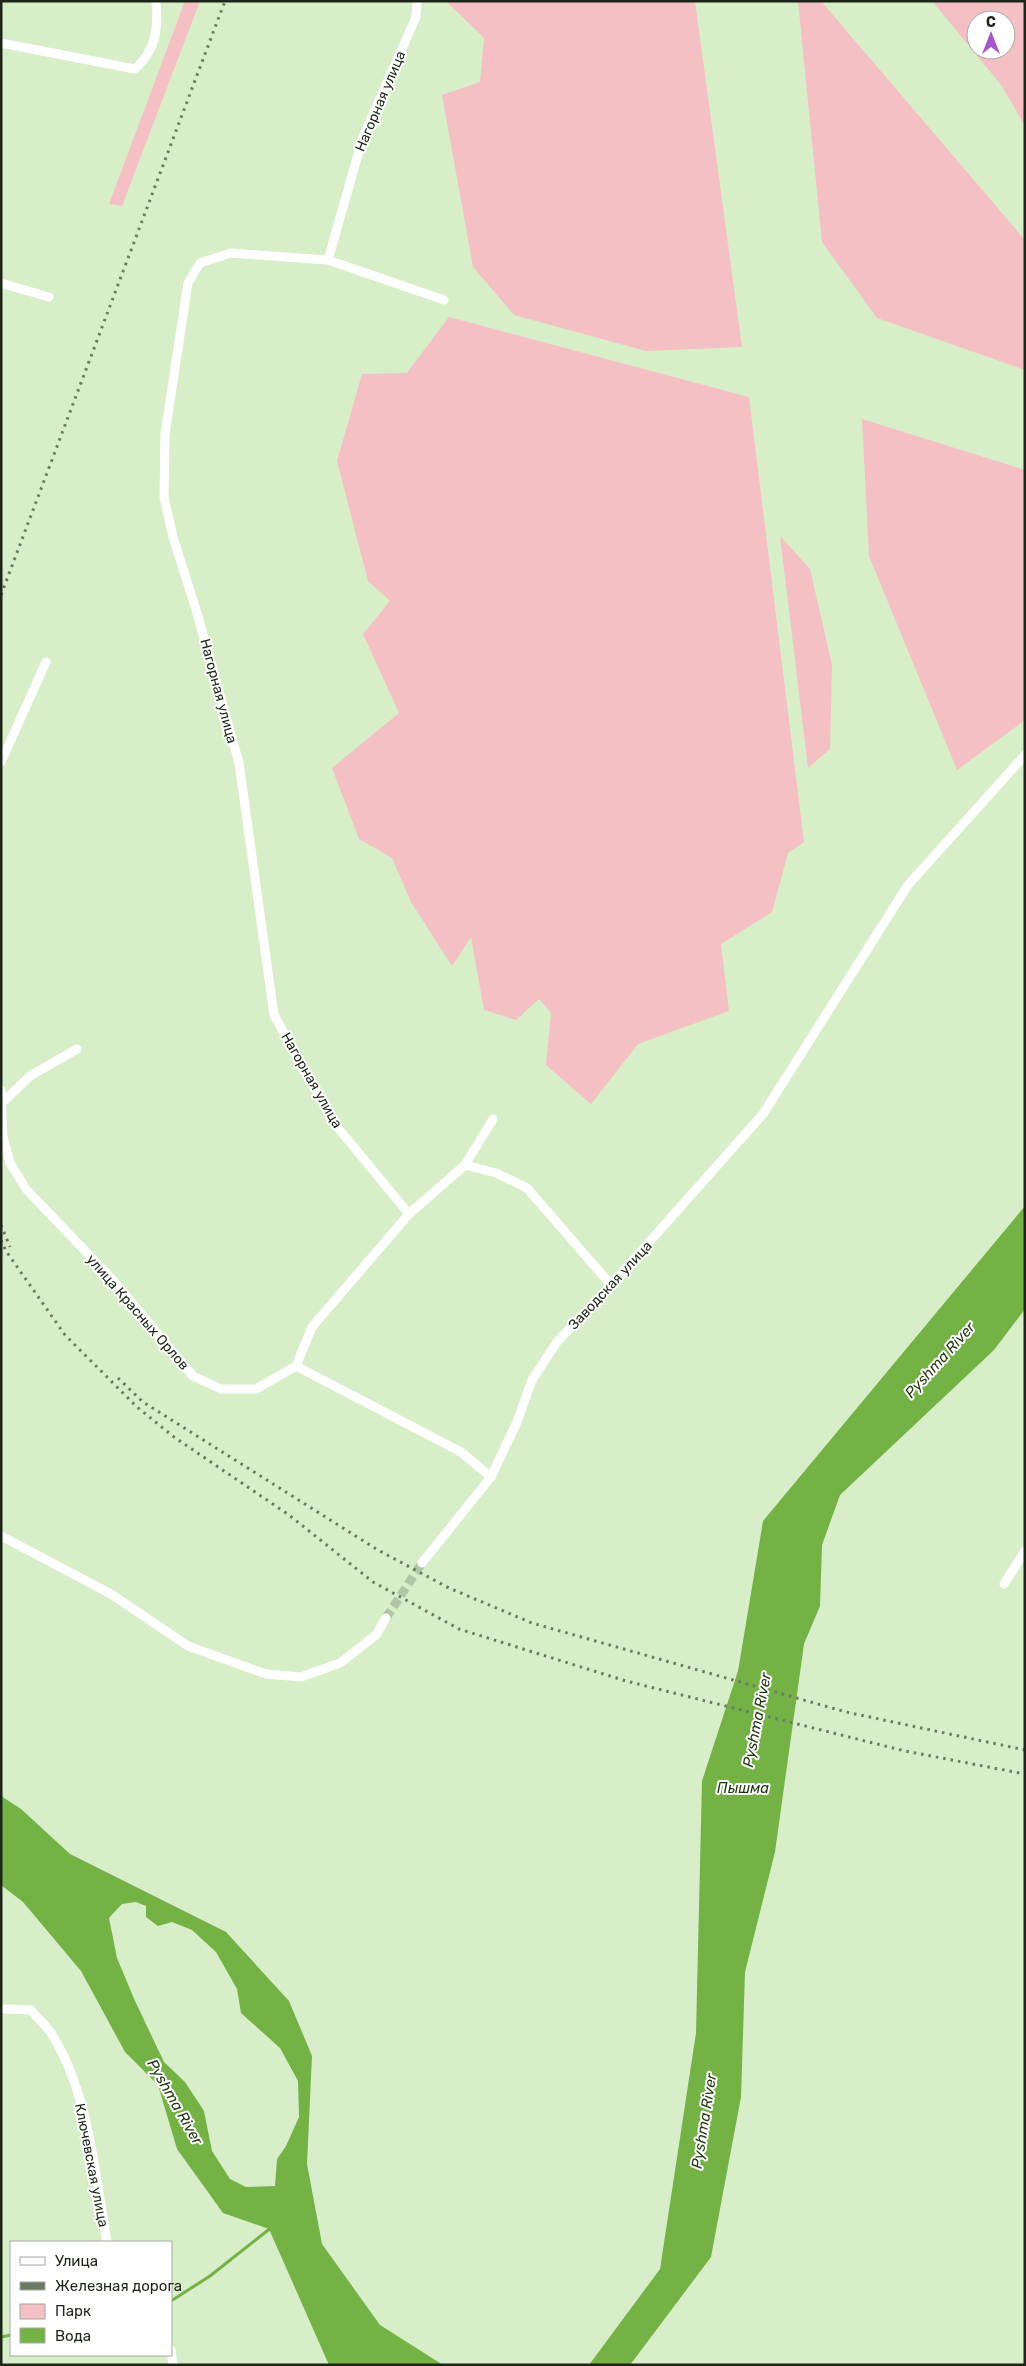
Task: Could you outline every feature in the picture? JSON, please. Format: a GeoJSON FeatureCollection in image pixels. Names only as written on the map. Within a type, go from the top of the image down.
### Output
{"type":"FeatureCollection","features":[{"type":"Feature","properties":{"kind":"street"},"geometry":{"type":"LineString","coordinates":[[1,43],[136,69],[148,58],[158,27],[156,1]]}},
{"type":"Feature","properties":{"kind":"street","name":"Нагорная улица"},"geometry":{"type":"LineString","coordinates":[[328,260],[362,137],[416,16],[418,1]]}},
{"type":"Feature","properties":{"kind":"street","name":"Нагорная улица"},"geometry":{"type":"LineString","coordinates":[[409,1214],[334,1123],[274,1015],[239,763],[197,613],[173,537],[164,497],[165,434],[188,283],[200,263],[231,253],[328,260],[444,300]]}},
{"type":"Feature","properties":{"kind":"street"},"geometry":{"type":"LineString","coordinates":[[1,282],[49,296]]}},
{"type":"Feature","properties":{"kind":"street"},"geometry":{"type":"LineString","coordinates":[[1,762],[46,662]]}},
{"type":"Feature","properties":{"kind":"street","name":"Заводская улица"},"geometry":{"type":"LineString","coordinates":[[422,1563],[491,1477],[517,1422],[532,1380],[557,1342],[611,1285],[763,1114],[908,885],[1025,756]]}},
{"type":"Feature","properties":{"kind":"street"},"geometry":{"type":"LineString","coordinates":[[2,1103],[30,1076],[77,1049]]}},
{"type":"Feature","properties":{"kind":"street","name":"улица Красных Орлов"},"geometry":{"type":"LineString","coordinates":[[1,1090],[3,1136],[10,1164],[26,1189],[111,1278],[193,1376],[221,1389],[256,1389],[296,1366]]}},
{"type":"Feature","properties":{"kind":"street"},"geometry":{"type":"LineString","coordinates":[[491,1477],[461,1452],[296,1366],[312,1327],[409,1214],[465,1166],[493,1119]]}},
{"type":"Feature","properties":{"kind":"street"},"geometry":{"type":"LineString","coordinates":[[465,1166],[496,1173],[527,1188],[611,1285]]}},
{"type":"Feature","properties":{"kind":"street"},"geometry":{"type":"LineString","coordinates":[[1,1536],[111,1594],[188,1646],[266,1674],[301,1677],[340,1663],[376,1635],[386,1618]]}},
{"type":"Feature","properties":{"kind":"street"},"geometry":{"type":"LineString","coordinates":[[1004,1584],[1025,1552]]}},
{"type":"Feature","properties":{"kind":"street","name":"Ключевская улица"},"geometry":{"type":"LineString","coordinates":[[1,2009],[31,2010],[50,2032],[66,2061],[85,2118],[107,2241]]}},
{"type":"Feature","properties":{"kind":"green space"},"geometry":{"type":"Polygon","coordinates":[[[185,1],[200,1],[122,206],[109,204],[185,1]]]}},
{"type":"Feature","properties":{"kind":"green space"},"geometry":{"type":"Polygon","coordinates":[[[446,1],[695,1],[742,347],[646,351],[514,315],[473,267],[442,95],[480,82],[484,38],[446,1]]]}},
{"type":"Feature","properties":{"kind":"green space"},"geometry":{"type":"Polygon","coordinates":[[[798,1],[821,1],[1025,240],[1025,370],[877,318],[822,242],[798,1]]]}},
{"type":"Feature","properties":{"kind":"green space"},"geometry":{"type":"Polygon","coordinates":[[[932,1],[1025,1],[1025,126],[1002,86],[981,60],[1016,60],[1016,10],[966,10],[966,42],[932,1]]]}},
{"type":"Feature","properties":{"kind":"green space"},"geometry":{"type":"Polygon","coordinates":[[[449,317],[749,397],[804,842],[788,853],[772,912],[721,944],[729,1011],[638,1044],[591,1104],[546,1065],[551,1013],[539,999],[516,1020],[484,1010],[471,937],[452,966],[411,902],[392,858],[359,839],[332,768],[399,713],[363,634],[390,601],[368,581],[337,461],[362,374],[407,373],[449,317]]]}},
{"type":"Feature","properties":{"kind":"green space"},"geometry":{"type":"Polygon","coordinates":[[[862,419],[1025,470],[1025,720],[957,770],[869,556],[862,419]]]}},
{"type":"Feature","properties":{"kind":"green space"},"geometry":{"type":"Polygon","coordinates":[[[780,536],[810,569],[832,665],[830,749],[808,768],[780,536]]]}},
{"type":"Feature","properties":{"kind":"water","name":"Пышма"},"geometry":{"type":"Polygon","coordinates":[[[1025,1206],[1025,1309],[994,1350],[840,1495],[822,1545],[820,1606],[804,1644],[775,1852],[745,1972],[741,2097],[711,2257],[630,2365],[589,2365],[660,2269],[696,2033],[702,1781],[738,1671],[763,1521],[1025,1206]]]}},
{"type":"Feature","properties":{"kind":"water","name":"Pyshma River"},"geometry":{"type":"Polygon","coordinates":[[[1,1796],[21,1809],[70,1854],[226,1932],[289,2001],[312,2056],[307,2164],[322,2244],[380,2325],[443,2365],[329,2365],[269,2229],[223,2213],[177,2149],[158,2085],[125,2052],[81,1971],[23,1902],[1,1885],[1,1796]],[[136,1902],[122,1904],[109,1918],[117,1958],[135,2001],[164,2062],[185,2082],[204,2111],[212,2151],[230,2179],[246,2187],[275,2186],[277,2159],[286,2146],[299,2117],[298,2081],[280,2048],[241,2013],[237,1989],[216,1952],[192,1930],[172,1922],[158,1926],[146,1917],[146,1906],[136,1902]]]}},
{"type":"Feature","properties":{"kind":"waterway"},"geometry":{"type":"LineString","coordinates":[[172,2300],[210,2276],[272,2227]]}},
{"type":"Feature","properties":{"kind":"waterway"},"geometry":{"type":"LineString","coordinates":[[1,2337],[10,2335]]}},
{"type":"Feature","properties":{"kind":"tunnel"},"geometry":{"type":"LineString","coordinates":[[386,1618],[422,1563]]}},
{"type":"Feature","properties":{"kind":"railway"},"geometry":{"type":"LineString","coordinates":[[1,595],[225,1]]}},
{"type":"Feature","properties":{"kind":"railway"},"geometry":{"type":"LineString","coordinates":[[1,1225],[10,1247]]}},
{"type":"Feature","properties":{"kind":"railway"},"geometry":{"type":"LineString","coordinates":[[1,1240],[6,1251],[65,1335],[137,1407],[174,1437],[289,1515],[373,1582],[459,1629],[626,1681],[905,1751],[1025,1774]]}},
{"type":"Feature","properties":{"kind":"railway"},"geometry":{"type":"LineString","coordinates":[[118,1378],[143,1402],[378,1550],[449,1588],[532,1623],[846,1712],[1025,1750]]}}]}
